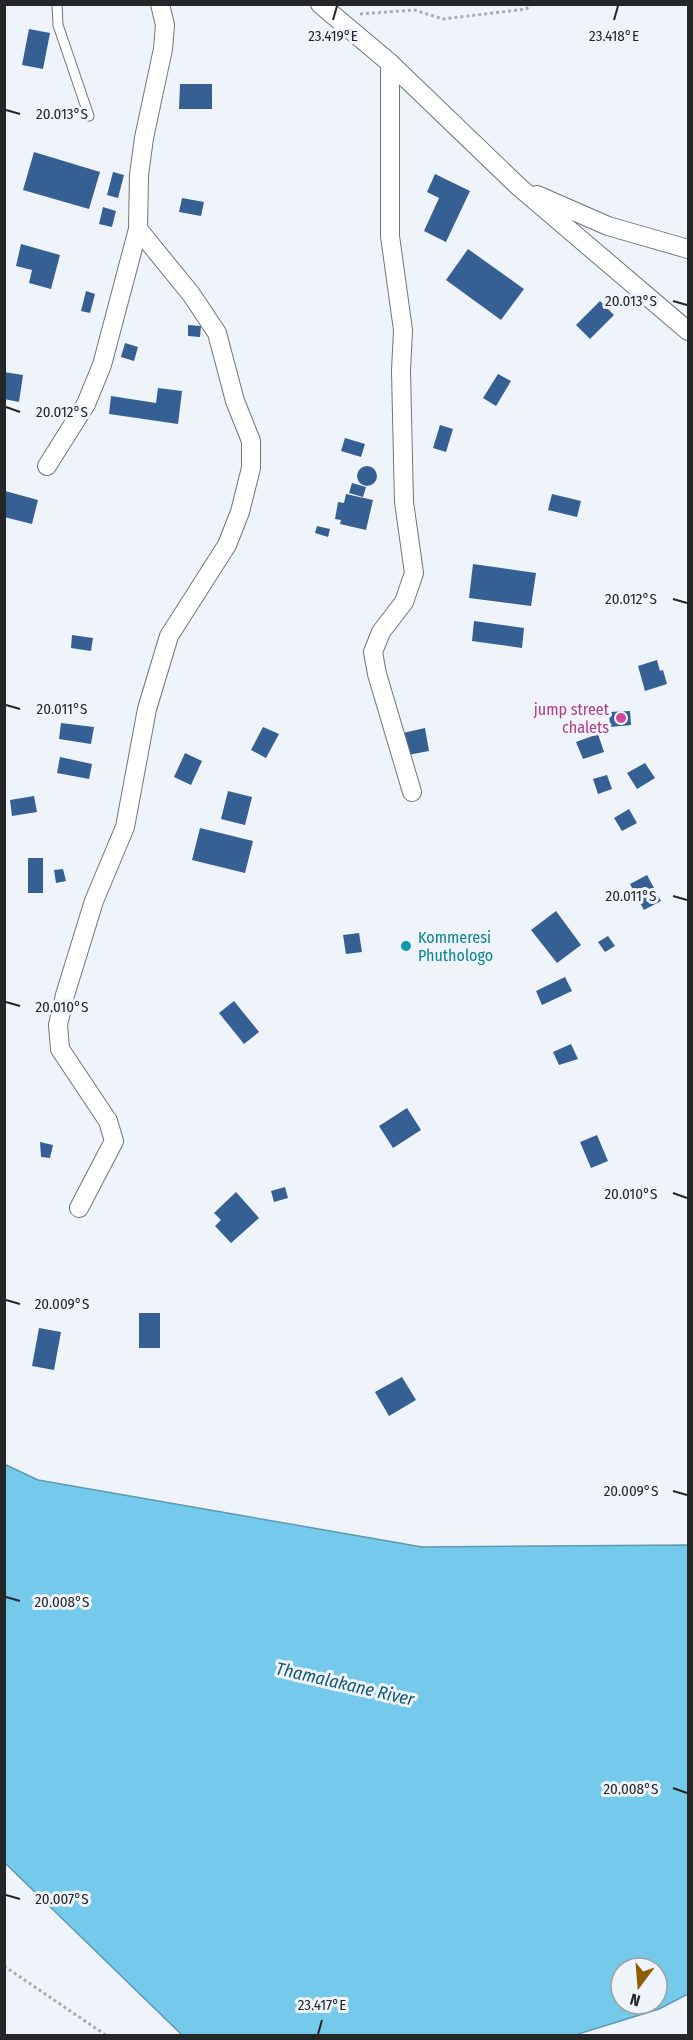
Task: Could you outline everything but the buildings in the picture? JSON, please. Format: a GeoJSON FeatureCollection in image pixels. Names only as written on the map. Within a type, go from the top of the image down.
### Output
{"type":"FeatureCollection","features":[{"type":"Feature","properties":{"kind":"street"},"geometry":{"type":"LineString","coordinates":[[48,466],[86,404],[102,365],[138,229],[139,175],[163,49],[165,25],[160,4]]}},
{"type":"Feature","properties":{"kind":"street"},"geometry":{"type":"LineString","coordinates":[[320,4],[390,63],[519,187],[688,331]]}},
{"type":"Feature","properties":{"kind":"street"},"geometry":{"type":"LineString","coordinates":[[390,63],[390,236],[403,330],[401,371],[404,502],[414,573],[404,602],[381,632],[373,652],[376,674],[412,792]]}},
{"type":"Feature","properties":{"kind":"street"},"geometry":{"type":"LineString","coordinates":[[519,187],[608,226],[688,249]]}},
{"type":"Feature","properties":{"kind":"street"},"geometry":{"type":"LineString","coordinates":[[79,1208],[114,1141],[108,1120],[60,1049],[58,1025],[94,901],[125,828],[147,710],[169,636],[227,545],[240,512],[251,468],[251,441],[235,401],[217,333],[191,294],[138,229]]}},
{"type":"Feature","properties":{"kind":"lane"},"geometry":{"type":"LineString","coordinates":[[57,4],[58,25],[89,116]]}},
{"type":"Feature","properties":{"kind":"path"},"geometry":{"type":"LineString","coordinates":[[357,15],[414,10],[443,19],[526,9],[532,4]]}},
{"type":"Feature","properties":{"kind":"path"},"geometry":{"type":"LineString","coordinates":[[4,1966],[107,2036]]}},
{"type":"Feature","properties":{"kind":"water","name":"Thamalakane River"},"geometry":{"type":"Polygon","coordinates":[[[4,1464],[38,1480],[422,1547],[688,1545],[688,1994],[669,2004],[669,1956],[609,1956],[609,2016],[636,2016],[575,2035],[182,2035],[5,1863],[4,1464]]]}},
{"type":"Feature","properties":{"kind":"place","name":"jump street chalets"},"geometry":{"type":"Point","coordinates":[621,718]}},
{"type":"Feature","properties":{"kind":"place","name":"Kommeresi Phuthologo"},"geometry":{"type":"Point","coordinates":[406,946]}}]}
